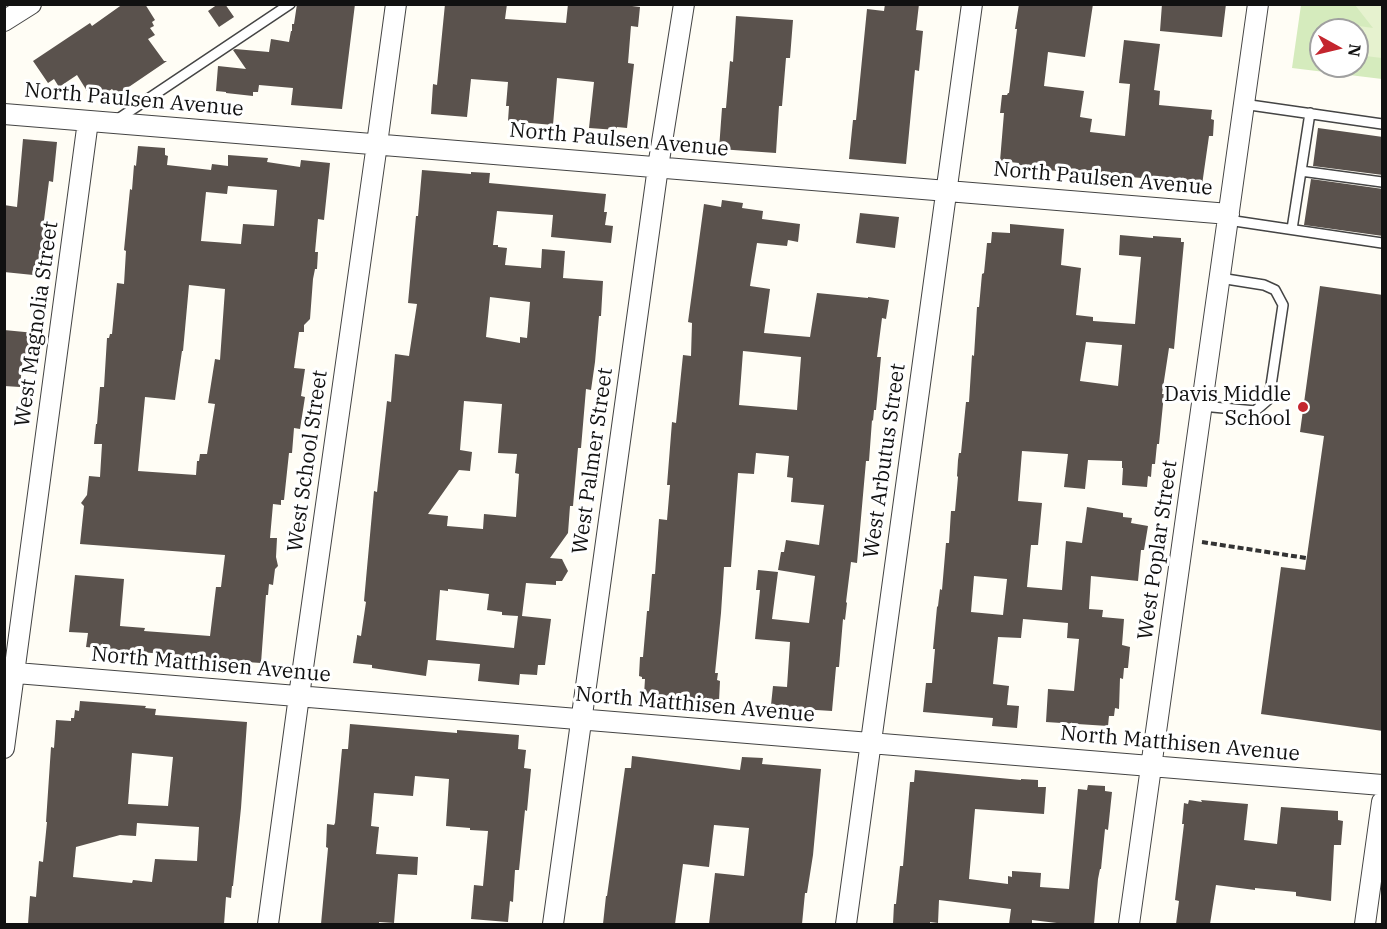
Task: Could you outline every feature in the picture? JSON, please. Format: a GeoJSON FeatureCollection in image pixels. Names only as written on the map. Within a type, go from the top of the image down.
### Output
{"type":"FeatureCollection","features":[{"type":"Feature","properties":{"kind":"street"},"geometry":{"type":"LineString","coordinates":[[4,21],[31,4]]}},
{"type":"Feature","properties":{"kind":"street","name":"West School Street"},"geometry":{"type":"LineString","coordinates":[[268,924],[396,4]]}},
{"type":"Feature","properties":{"kind":"street","name":"West Palmer Street"},"geometry":{"type":"LineString","coordinates":[[553,924],[658,167],[684,4]]}},
{"type":"Feature","properties":{"kind":"street","name":"West Arbutus Street"},"geometry":{"type":"LineString","coordinates":[[846,924],[972,4]]}},
{"type":"Feature","properties":{"kind":"street","name":"West Poplar Street"},"geometry":{"type":"LineString","coordinates":[[1129,924],[1258,4]]}},
{"type":"Feature","properties":{"kind":"street","name":"North Paulsen Avenue"},"geometry":{"type":"LineString","coordinates":[[4,114],[947,191],[1229,217]]}},
{"type":"Feature","properties":{"kind":"street","name":"West Magnolia Street"},"geometry":{"type":"LineString","coordinates":[[4,748],[10,673],[88,121]]}},
{"type":"Feature","properties":{"kind":"street","name":"North Matthisen Avenue"},"geometry":{"type":"LineString","coordinates":[[10,673],[1383,785]]}},
{"type":"Feature","properties":{"kind":"street"},"geometry":{"type":"LineString","coordinates":[[1365,924],[1383,802]]}},
{"type":"Feature","properties":{"kind":"lane"},"geometry":{"type":"LineString","coordinates":[[112,123],[290,4]]}},
{"type":"Feature","properties":{"kind":"lane"},"geometry":{"type":"LineString","coordinates":[[1244,104],[1383,124]]}},
{"type":"Feature","properties":{"kind":"lane"},"geometry":{"type":"LineString","coordinates":[[1292,229],[1310,113]]}},
{"type":"Feature","properties":{"kind":"lane"},"geometry":{"type":"LineString","coordinates":[[1301,171],[1383,182]]}},
{"type":"Feature","properties":{"kind":"lane"},"geometry":{"type":"LineString","coordinates":[[1229,217],[1383,243]]}},
{"type":"Feature","properties":{"kind":"lane"},"geometry":{"type":"LineString","coordinates":[[1202,406],[1255,411],[1269,399],[1283,305],[1275,290],[1264,285],[1220,278]]}},
{"type":"Feature","properties":{"kind":"path"},"geometry":{"type":"LineString","coordinates":[[1183,539],[1306,558]]}},
{"type":"Feature","properties":{"kind":"green space"},"geometry":{"type":"Polygon","coordinates":[[[1301,5],[1382,5],[1382,79],[1369,77],[1369,18],[1309,18],[1309,70],[1292,68],[1301,5]]]}},
{"type":"Feature","properties":{"kind":"green space"},"geometry":{"type":"Polygon","coordinates":[[[1355,5],[1382,5],[1382,58],[1369,56],[1369,27],[1373,28],[1369,23],[1369,18],[1365,18],[1355,5]]]}},
{"type":"Feature","properties":{"kind":"building"},"geometry":{"type":"Polygon","coordinates":[[[123,4],[145,4],[155,20],[152,22],[154,26],[150,28],[155,35],[148,39],[164,61],[167,61],[117,95],[112,89],[101,96],[95,86],[87,91],[77,75],[59,87],[54,79],[48,83],[33,61],[90,23],[92,26],[123,4]]]}},
{"type":"Feature","properties":{"kind":"building"},"geometry":{"type":"Polygon","coordinates":[[[218,4],[225,4],[234,17],[219,27],[208,11],[218,4]]]}},
{"type":"Feature","properties":{"kind":"building"},"geometry":{"type":"Polygon","coordinates":[[[297,4],[355,4],[342,109],[291,105],[293,88],[259,85],[258,92],[253,92],[253,96],[216,91],[218,66],[246,69],[233,50],[269,52],[271,39],[289,42],[297,4]]]}},
{"type":"Feature","properties":{"kind":"building"},"geometry":{"type":"Polygon","coordinates":[[[445,4],[507,4],[505,19],[566,23],[568,4],[616,4],[640,7],[638,27],[631,26],[628,63],[634,64],[627,128],[617,127],[617,130],[589,128],[594,82],[557,78],[553,125],[508,121],[509,106],[506,106],[508,82],[471,79],[467,117],[431,114],[433,84],[437,85],[445,4]]]}},
{"type":"Feature","properties":{"kind":"building"},"geometry":{"type":"Polygon","coordinates":[[[885,4],[919,4],[916,30],[923,31],[919,71],[915,70],[906,164],[849,159],[853,120],[856,120],[867,9],[884,11],[885,4]]]}},
{"type":"Feature","properties":{"kind":"building"},"geometry":{"type":"Polygon","coordinates":[[[1019,4],[1093,4],[1085,57],[1048,52],[1044,86],[1084,91],[1080,117],[1092,119],[1090,132],[1125,136],[1130,84],[1119,83],[1124,40],[1160,44],[1154,90],[1160,91],[1159,105],[1212,110],[1213,136],[1209,136],[1202,185],[1142,176],[1142,178],[1130,177],[1129,180],[1018,167],[1019,163],[1000,161],[1004,113],[1000,113],[1002,95],[1009,93],[1019,4]]]}},
{"type":"Feature","properties":{"kind":"building"},"geometry":{"type":"Polygon","coordinates":[[[1162,4],[1226,4],[1222,37],[1160,31],[1162,4]]]}},
{"type":"Feature","properties":{"kind":"building"},"geometry":{"type":"Polygon","coordinates":[[[736,16],[793,20],[790,58],[786,58],[782,106],[779,106],[776,153],[719,149],[722,108],[726,108],[730,61],[733,62],[736,16]]]}},
{"type":"Feature","properties":{"kind":"building"},"geometry":{"type":"Polygon","coordinates":[[[1318,128],[1383,137],[1383,175],[1313,166],[1318,128]]]}},
{"type":"Feature","properties":{"kind":"building"},"geometry":{"type":"Polygon","coordinates":[[[23,139],[57,142],[53,182],[49,181],[43,228],[48,229],[43,276],[4,272],[4,205],[17,207],[23,139]]]}},
{"type":"Feature","properties":{"kind":"building"},"geometry":{"type":"Polygon","coordinates":[[[138,146],[165,148],[165,155],[168,156],[167,165],[211,170],[212,164],[228,166],[228,155],[268,158],[267,162],[300,167],[301,160],[330,163],[324,220],[318,219],[315,252],[318,252],[317,269],[315,269],[313,279],[310,319],[304,325],[304,332],[299,332],[294,368],[305,369],[301,396],[305,397],[300,429],[294,428],[284,500],[281,500],[281,505],[273,504],[270,538],[277,538],[278,566],[275,569],[273,585],[269,584],[268,595],[266,595],[261,663],[174,657],[174,655],[86,647],[88,633],[69,632],[75,575],[124,579],[120,626],[145,628],[144,631],[210,636],[216,587],[221,587],[225,555],[80,544],[84,506],[81,503],[87,495],[89,476],[100,477],[102,444],[94,444],[100,387],[104,387],[107,338],[112,334],[117,283],[124,284],[126,251],[124,250],[130,189],[132,190],[134,165],[136,166],[138,146]],[[228,186],[227,194],[206,192],[201,241],[241,244],[243,224],[274,226],[277,190],[228,186]],[[189,285],[183,351],[175,400],[145,397],[138,471],[196,475],[200,454],[207,454],[215,404],[208,403],[215,359],[220,360],[225,289],[189,285]]]}},
{"type":"Feature","properties":{"kind":"building"},"geometry":{"type":"Polygon","coordinates":[[[422,170],[471,174],[471,172],[490,173],[489,183],[606,194],[605,225],[613,226],[611,243],[551,237],[553,215],[497,211],[493,245],[507,248],[505,265],[541,268],[542,249],[565,251],[563,278],[603,281],[595,362],[591,390],[586,389],[581,448],[578,448],[573,506],[570,506],[568,533],[550,558],[562,559],[568,571],[562,581],[556,581],[556,585],[526,583],[522,616],[551,619],[545,665],[538,665],[537,675],[520,674],[519,685],[478,681],[480,664],[428,660],[426,676],[353,663],[357,635],[361,636],[366,602],[364,601],[374,491],[377,492],[387,401],[391,402],[395,354],[409,356],[417,304],[408,303],[416,216],[418,216],[422,170]],[[490,297],[486,337],[520,343],[520,337],[527,338],[530,302],[490,297]],[[464,401],[460,450],[472,452],[470,471],[459,470],[428,514],[448,516],[447,526],[483,529],[484,514],[516,517],[519,474],[515,473],[517,454],[498,453],[502,404],[464,401]],[[448,589],[448,591],[440,590],[436,640],[514,648],[518,616],[502,615],[502,612],[487,610],[489,594],[448,589]]]}},
{"type":"Feature","properties":{"kind":"building"},"geometry":{"type":"Polygon","coordinates":[[[1311,179],[1383,189],[1383,236],[1304,225],[1311,179]]]}},
{"type":"Feature","properties":{"kind":"building"},"geometry":{"type":"Polygon","coordinates":[[[722,200],[743,203],[742,208],[763,211],[762,219],[800,224],[798,242],[788,240],[787,246],[757,243],[750,286],[770,289],[764,333],[810,337],[817,293],[889,300],[886,319],[882,318],[877,357],[881,357],[876,410],[874,410],[872,420],[869,461],[866,461],[857,563],[851,562],[832,711],[771,705],[773,686],[787,687],[790,642],[755,639],[760,590],[756,590],[758,570],[778,572],[772,619],[809,623],[815,576],[778,570],[786,540],[819,545],[824,505],[791,502],[793,478],[787,477],[789,456],[756,453],[754,474],[738,473],[731,567],[724,567],[715,673],[718,673],[717,680],[720,681],[719,701],[644,695],[645,679],[639,676],[652,574],[655,574],[659,519],[667,520],[672,422],[676,423],[683,355],[691,356],[692,323],[688,322],[704,204],[721,207],[722,200]],[[743,351],[739,405],[797,410],[801,357],[743,351]]]}},
{"type":"Feature","properties":{"kind":"building"},"geometry":{"type":"Polygon","coordinates":[[[860,213],[899,217],[895,248],[856,243],[860,213]]]}},
{"type":"Feature","properties":{"kind":"building"},"geometry":{"type":"Polygon","coordinates":[[[1010,224],[1064,229],[1061,265],[1081,268],[1076,315],[1093,317],[1093,321],[1135,324],[1141,257],[1119,255],[1120,235],[1181,238],[1181,242],[1184,242],[1174,349],[1169,348],[1162,394],[1164,394],[1159,444],[1157,444],[1155,464],[1152,464],[1151,477],[1148,476],[1147,487],[1122,485],[1122,461],[1088,460],[1085,489],[1064,487],[1068,454],[1022,451],[1018,501],[1042,503],[1038,545],[1031,545],[1027,587],[1062,590],[1066,541],[1082,543],[1087,507],[1123,513],[1123,517],[1132,518],[1131,523],[1148,526],[1144,550],[1141,550],[1138,581],[1091,576],[1089,609],[1103,610],[1102,617],[1124,619],[1122,645],[1130,647],[1128,668],[1124,668],[1123,679],[1120,678],[1119,709],[1115,708],[1114,716],[1109,716],[1108,726],[1046,722],[1048,689],[1074,691],[1079,639],[1067,638],[1068,623],[1023,619],[1021,638],[998,637],[993,684],[1009,686],[1007,705],[1019,706],[1017,728],[992,726],[993,718],[923,712],[926,683],[932,683],[937,607],[940,589],[942,590],[946,543],[949,543],[951,511],[955,511],[958,460],[959,453],[961,453],[966,402],[969,402],[977,307],[979,307],[987,243],[991,243],[992,232],[1010,233],[1010,224]],[[1086,342],[1080,381],[1118,386],[1122,345],[1086,342]],[[974,576],[971,612],[1003,615],[1007,579],[974,576]]]}},
{"type":"Feature","properties":{"kind":"building"},"geometry":{"type":"Polygon","coordinates":[[[1320,286],[1383,295],[1383,731],[1261,714],[1281,567],[1305,570],[1324,436],[1300,432],[1320,286]]]}},
{"type":"Feature","properties":{"kind":"building"},"geometry":{"type":"Polygon","coordinates":[[[4,330],[35,333],[33,354],[23,355],[20,387],[4,386],[4,330]]]}},
{"type":"Feature","properties":{"kind":"building"},"geometry":{"type":"Polygon","coordinates":[[[80,701],[146,706],[145,708],[156,709],[155,715],[247,722],[233,886],[231,898],[226,897],[224,924],[28,924],[30,896],[36,897],[39,861],[43,862],[51,747],[54,748],[56,720],[71,721],[75,710],[79,711],[80,701]],[[132,753],[128,804],[168,806],[173,757],[132,753]],[[137,823],[136,836],[120,835],[76,847],[73,877],[132,883],[133,880],[152,882],[155,859],[197,861],[199,827],[137,823]]]}},
{"type":"Feature","properties":{"kind":"building"},"geometry":{"type":"Polygon","coordinates":[[[350,724],[457,733],[457,730],[519,735],[518,749],[526,750],[524,768],[531,769],[519,870],[515,870],[513,902],[510,901],[508,922],[471,919],[474,885],[483,886],[488,831],[446,826],[449,779],[415,776],[413,796],[374,793],[371,826],[379,827],[376,854],[418,857],[417,875],[398,874],[394,923],[321,924],[328,848],[326,847],[327,824],[334,825],[335,823],[342,749],[348,749],[350,724]]]}},
{"type":"Feature","properties":{"kind":"building"},"geometry":{"type":"Polygon","coordinates":[[[632,756],[740,770],[742,757],[763,758],[762,764],[821,769],[813,855],[807,893],[805,893],[802,924],[709,924],[715,873],[744,876],[749,828],[714,825],[709,867],[683,864],[675,924],[603,924],[625,768],[631,768],[632,756]]]}},
{"type":"Feature","properties":{"kind":"building"},"geometry":{"type":"Polygon","coordinates":[[[915,770],[1038,780],[1038,787],[1046,787],[1044,814],[975,809],[969,879],[1008,884],[1008,876],[1012,877],[1012,871],[1041,873],[1040,887],[1069,889],[1078,789],[1087,790],[1088,785],[1105,786],[1105,791],[1112,792],[1108,830],[1105,829],[1098,879],[1094,924],[1065,924],[1032,920],[1032,924],[1009,924],[1011,909],[939,900],[938,923],[893,924],[900,866],[903,866],[910,782],[914,782],[915,770]]]}},
{"type":"Feature","properties":{"kind":"building"},"geometry":{"type":"Polygon","coordinates":[[[1189,800],[1248,804],[1244,840],[1277,844],[1281,807],[1338,811],[1338,820],[1343,821],[1341,845],[1334,845],[1331,901],[1296,896],[1296,892],[1216,885],[1210,924],[1176,924],[1179,901],[1175,900],[1184,824],[1182,824],[1184,803],[1188,804],[1189,800]]]}},
{"type":"Feature","properties":{"kind":"place","name":"Davis Middle School"},"geometry":{"type":"Point","coordinates":[1303,407]}}]}
